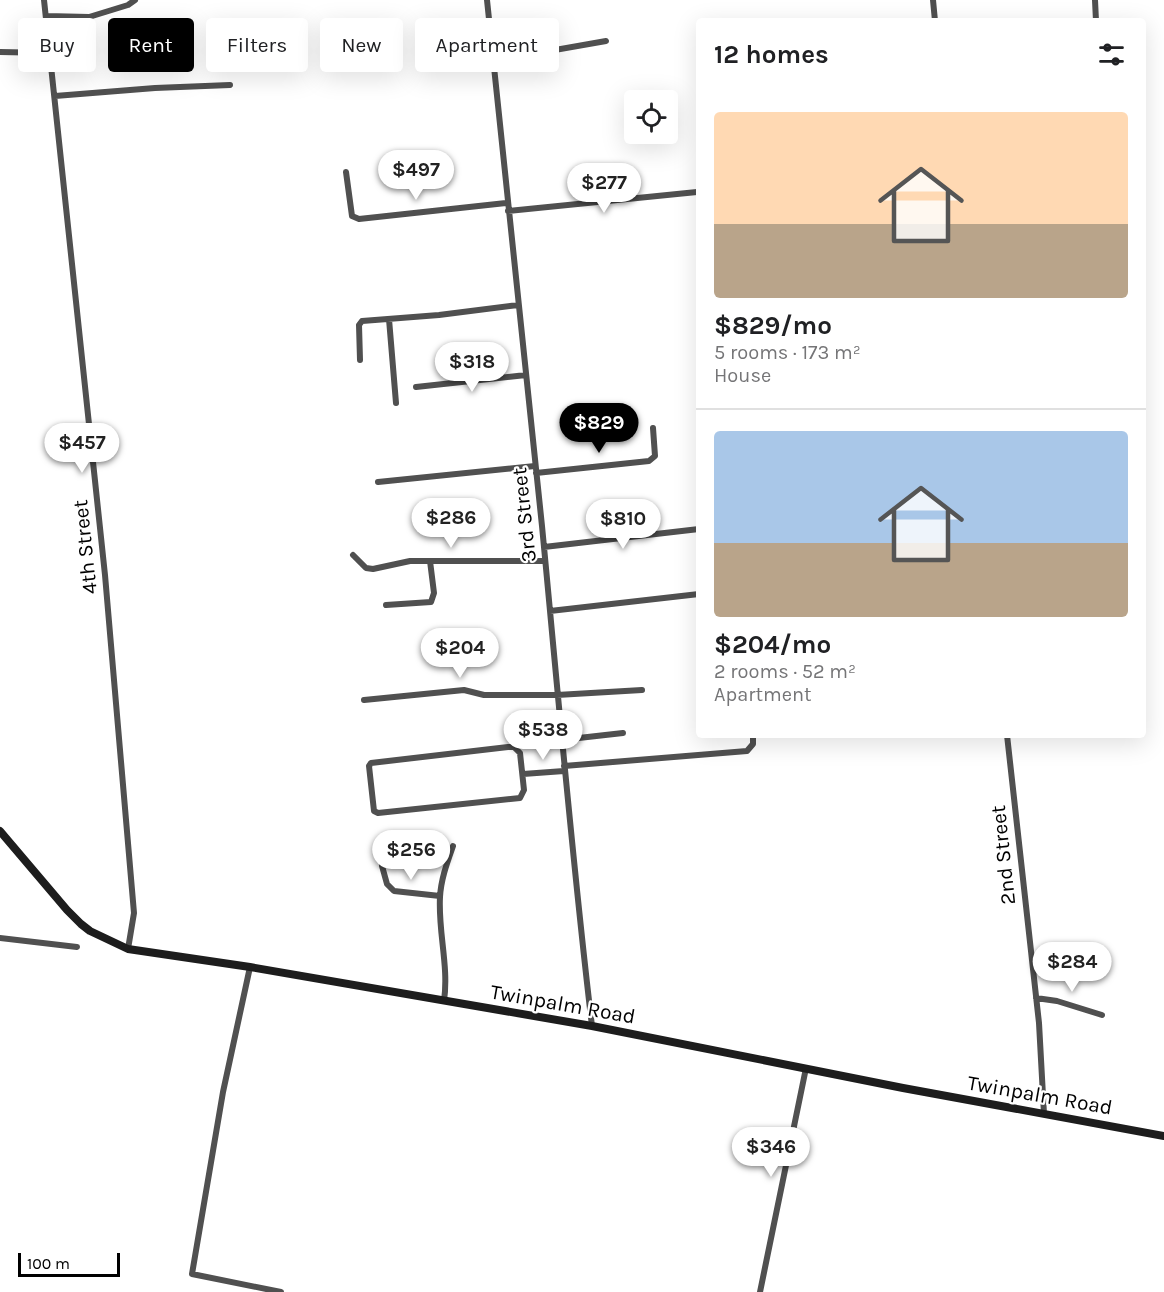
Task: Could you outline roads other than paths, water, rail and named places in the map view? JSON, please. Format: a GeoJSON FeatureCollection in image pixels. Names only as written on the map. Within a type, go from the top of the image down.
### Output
{"type":"FeatureCollection","features":[{"type":"Feature","properties":{"kind":"main road","name":"Twinpalm Road"},"geometry":{"type":"LineString","coordinates":[[0,831],[81,924],[90,932],[128,949],[250,967],[592,1026],[1164,1136]]}},
{"type":"Feature","properties":{"kind":"street","name":"4th Street"},"geometry":{"type":"LineString","coordinates":[[44,0],[46,16]]}},
{"type":"Feature","properties":{"kind":"street"},"geometry":{"type":"LineString","coordinates":[[46,16],[89,17],[128,5],[135,0]]}},
{"type":"Feature","properties":{"kind":"street","name":"3rd Street"},"geometry":{"type":"LineString","coordinates":[[487,0],[488,18]]}},
{"type":"Feature","properties":{"kind":"street"},"geometry":{"type":"LineString","coordinates":[[933,0],[935,18]]}},
{"type":"Feature","properties":{"kind":"street"},"geometry":{"type":"LineString","coordinates":[[1095,0],[1096,18]]}},
{"type":"Feature","properties":{"kind":"street"},"geometry":{"type":"LineString","coordinates":[[559,49],[606,41]]}},
{"type":"Feature","properties":{"kind":"street"},"geometry":{"type":"LineString","coordinates":[[0,52],[18,52]]}},
{"type":"Feature","properties":{"kind":"street","name":"4th Street"},"geometry":{"type":"LineString","coordinates":[[52,72],[105,574],[134,914],[128,949]]}},
{"type":"Feature","properties":{"kind":"street","name":"3rd Street"},"geometry":{"type":"LineString","coordinates":[[493,72],[592,1026]]}},
{"type":"Feature","properties":{"kind":"street"},"geometry":{"type":"LineString","coordinates":[[54,96],[230,85]]}},
{"type":"Feature","properties":{"kind":"street"},"geometry":{"type":"LineString","coordinates":[[346,172],[352,216],[358,219],[506,203]]}},
{"type":"Feature","properties":{"kind":"street"},"geometry":{"type":"LineString","coordinates":[[508,211],[696,192]]}},
{"type":"Feature","properties":{"kind":"street"},"geometry":{"type":"LineString","coordinates":[[360,360],[360,322],[518,305]]}},
{"type":"Feature","properties":{"kind":"street"},"geometry":{"type":"LineString","coordinates":[[388,319],[396,402]]}},
{"type":"Feature","properties":{"kind":"street"},"geometry":{"type":"LineString","coordinates":[[416,387],[526,375]]}},
{"type":"Feature","properties":{"kind":"street"},"geometry":{"type":"LineString","coordinates":[[378,482],[649,461],[655,456],[653,428]]}},
{"type":"Feature","properties":{"kind":"street"},"geometry":{"type":"LineString","coordinates":[[544,547],[696,529]]}},
{"type":"Feature","properties":{"kind":"street"},"geometry":{"type":"LineString","coordinates":[[353,555],[366,568],[373,569],[410,561],[545,561]]}},
{"type":"Feature","properties":{"kind":"street"},"geometry":{"type":"LineString","coordinates":[[386,605],[431,602],[434,593],[430,561]]}},
{"type":"Feature","properties":{"kind":"street"},"geometry":{"type":"LineString","coordinates":[[550,611],[696,594]]}},
{"type":"Feature","properties":{"kind":"street"},"geometry":{"type":"LineString","coordinates":[[364,700],[464,690],[484,695],[557,695],[642,690]]}},
{"type":"Feature","properties":{"kind":"street"},"geometry":{"type":"LineString","coordinates":[[561,740],[623,733]]}},
{"type":"Feature","properties":{"kind":"street"},"geometry":{"type":"LineString","coordinates":[[523,774],[747,751],[753,744],[753,738]]}},
{"type":"Feature","properties":{"kind":"street","name":"2nd Street"},"geometry":{"type":"LineString","coordinates":[[1006,738],[1036,998],[1044,1114]]}},
{"type":"Feature","properties":{"kind":"street"},"geometry":{"type":"LineString","coordinates":[[514,747],[520,753],[523,774],[524,790],[520,798],[378,813],[373,807],[369,766],[375,762],[514,747]]}},
{"type":"Feature","properties":{"kind":"street"},"geometry":{"type":"LineString","coordinates":[[444,1001],[446,984],[440,896],[442,878],[453,846]]}},
{"type":"Feature","properties":{"kind":"street"},"geometry":{"type":"LineString","coordinates":[[382,866],[387,884],[394,891],[440,896]]}},
{"type":"Feature","properties":{"kind":"street"},"geometry":{"type":"LineString","coordinates":[[0,939],[78,947]]}},
{"type":"Feature","properties":{"kind":"street"},"geometry":{"type":"LineString","coordinates":[[250,967],[223,1092],[192,1274],[281,1292]]}},
{"type":"Feature","properties":{"kind":"street"},"geometry":{"type":"LineString","coordinates":[[1036,998],[1057,1000],[1102,1015]]}},
{"type":"Feature","properties":{"kind":"street"},"geometry":{"type":"LineString","coordinates":[[760,1292],[806,1068]]}}]}
